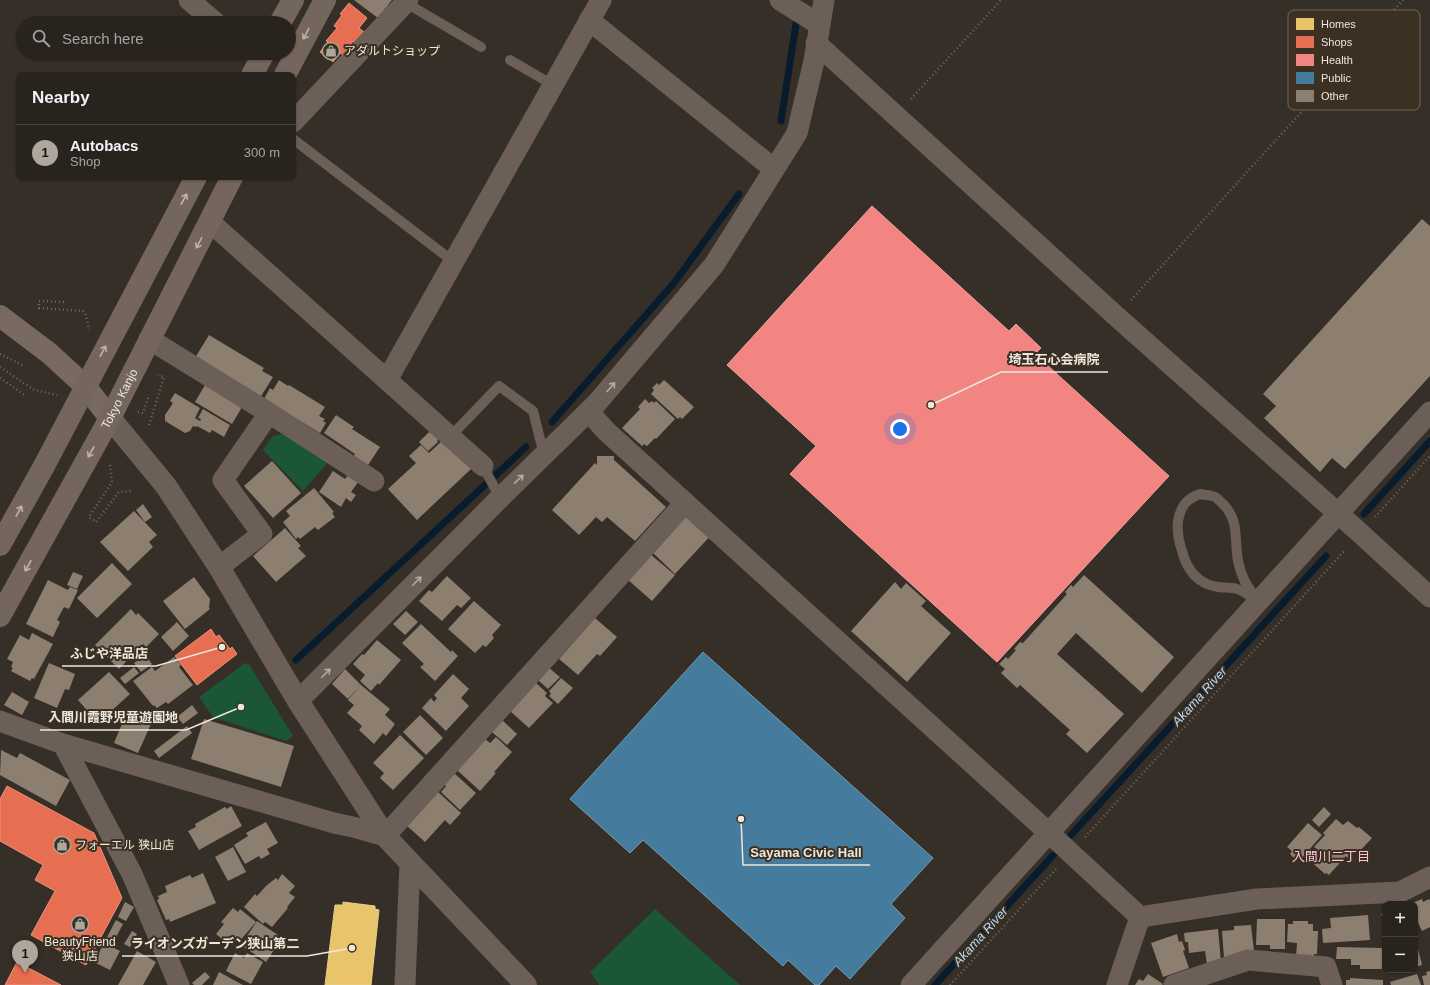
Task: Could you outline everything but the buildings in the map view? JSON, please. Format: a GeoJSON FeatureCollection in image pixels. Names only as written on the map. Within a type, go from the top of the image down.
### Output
{"type":"FeatureCollection","features":[{"type":"Feature","properties":{"kind":"highway"},"geometry":{"type":"LineString","coordinates":[[284,16],[293,0]]}},
{"type":"Feature","properties":{"kind":"highway"},"geometry":{"type":"LineString","coordinates":[[296,54],[325,0]]}},
{"type":"Feature","properties":{"kind":"highway"},"geometry":{"type":"LineString","coordinates":[[287,72],[293,60]]}},
{"type":"Feature","properties":{"kind":"highway"},"geometry":{"type":"LineString","coordinates":[[0,545],[44,466],[194,180]]}},
{"type":"Feature","properties":{"kind":"highway","name":"Tokyo Kanjo"},"geometry":{"type":"LineString","coordinates":[[0,616],[110,418],[231,180]]}},
{"type":"Feature","properties":{"kind":"main road"},"geometry":{"type":"LineString","coordinates":[[0,316],[49,352],[85,386],[110,418]]}},
{"type":"Feature","properties":{"kind":"street"},"geometry":{"type":"LineString","coordinates":[[189,0],[208,16]]}},
{"type":"Feature","properties":{"kind":"street"},"geometry":{"type":"LineString","coordinates":[[387,380],[601,0]]}},
{"type":"Feature","properties":{"kind":"street"},"geometry":{"type":"LineString","coordinates":[[780,0],[818,34],[896,116],[1116,316],[1430,597]]}},
{"type":"Feature","properties":{"kind":"street"},"geometry":{"type":"LineString","coordinates":[[298,701],[500,498],[588,412],[664,326],[714,265],[797,133],[814,61],[824,0]]}},
{"type":"Feature","properties":{"kind":"street"},"geometry":{"type":"LineString","coordinates":[[296,119],[407,1]]}},
{"type":"Feature","properties":{"kind":"street"},"geometry":{"type":"LineString","coordinates":[[590,20],[774,169]]}},
{"type":"Feature","properties":{"kind":"street"},"geometry":{"type":"LineString","coordinates":[[210,222],[483,466]]}},
{"type":"Feature","properties":{"kind":"street"},"geometry":{"type":"LineString","coordinates":[[150,339],[269,413],[374,481]]}},
{"type":"Feature","properties":{"kind":"street"},"geometry":{"type":"LineString","coordinates":[[588,412],[606,431],[1140,917]]}},
{"type":"Feature","properties":{"kind":"street"},"geometry":{"type":"LineString","coordinates":[[911,985],[1430,412]]}},
{"type":"Feature","properties":{"kind":"street"},"geometry":{"type":"LineString","coordinates":[[219,567],[262,534],[223,480],[269,413]]}},
{"type":"Feature","properties":{"kind":"street"},"geometry":{"type":"LineString","coordinates":[[110,418],[166,486],[219,567],[298,701],[385,836],[526,985]]}},
{"type":"Feature","properties":{"kind":"street"},"geometry":{"type":"LineString","coordinates":[[385,836],[685,503]]}},
{"type":"Feature","properties":{"kind":"street"},"geometry":{"type":"LineString","coordinates":[[0,721],[63,744],[334,823],[385,836]]}},
{"type":"Feature","properties":{"kind":"street"},"geometry":{"type":"LineString","coordinates":[[63,744],[132,874],[179,985]]}},
{"type":"Feature","properties":{"kind":"street"},"geometry":{"type":"LineString","coordinates":[[405,985],[410,863]]}},
{"type":"Feature","properties":{"kind":"street"},"geometry":{"type":"LineString","coordinates":[[1140,917],[1256,899],[1400,892],[1430,877]]}},
{"type":"Feature","properties":{"kind":"street"},"geometry":{"type":"LineString","coordinates":[[1117,985],[1140,917]]}},
{"type":"Feature","properties":{"kind":"street"},"geometry":{"type":"LineString","coordinates":[[1174,985],[1248,960],[1326,967],[1332,985]]}},
{"type":"Feature","properties":{"kind":"lane"},"geometry":{"type":"LineString","coordinates":[[407,1],[481,47]]}},
{"type":"Feature","properties":{"kind":"lane"},"geometry":{"type":"LineString","coordinates":[[510,60],[553,85]]}},
{"type":"Feature","properties":{"kind":"lane"},"geometry":{"type":"LineString","coordinates":[[296,141],[454,262]]}},
{"type":"Feature","properties":{"kind":"lane"},"geometry":{"type":"LineString","coordinates":[[451,436],[499,386],[533,411],[544,455]]}},
{"type":"Feature","properties":{"kind":"lane"},"geometry":{"type":"LineString","coordinates":[[483,466],[500,498]]}},
{"type":"Feature","properties":{"kind":"lane"},"geometry":{"type":"LineString","coordinates":[[1200,494],[1215,497],[1226,507],[1233,518],[1236,532],[1238,562],[1242,576],[1247,588],[1258,601],[1238,589],[1217,587],[1201,581],[1191,573],[1185,562],[1180,546],[1178,524],[1180,511],[1191,497],[1200,494]]}},
{"type":"Feature","properties":{"kind":"path"},"geometry":{"type":"LineString","coordinates":[[896,116],[1001,0]]}},
{"type":"Feature","properties":{"kind":"path"},"geometry":{"type":"LineString","coordinates":[[1394,10],[1403,0]]}},
{"type":"Feature","properties":{"kind":"path"},"geometry":{"type":"LineString","coordinates":[[1116,316],[1303,110]]}},
{"type":"Feature","properties":{"kind":"path"},"geometry":{"type":"LineString","coordinates":[[64,302],[39,301],[39,308],[83,311],[86,315]]}},
{"type":"Feature","properties":{"kind":"path"},"geometry":{"type":"LineString","coordinates":[[0,367],[34,390]]}},
{"type":"Feature","properties":{"kind":"path"},"geometry":{"type":"LineString","coordinates":[[150,425],[164,376],[156,374],[154,381]]}},
{"type":"Feature","properties":{"kind":"path"},"geometry":{"type":"LineString","coordinates":[[0,378],[26,396]]}},
{"type":"Feature","properties":{"kind":"path"},"geometry":{"type":"LineString","coordinates":[[144,413],[150,394]]}},
{"type":"Feature","properties":{"kind":"path"},"geometry":{"type":"LineString","coordinates":[[950,985],[1430,456]]}},
{"type":"Feature","properties":{"kind":"path"},"geometry":{"type":"LineString","coordinates":[[112,482],[89,517],[96,522],[119,492],[132,491]]}},
{"type":"Feature","properties":{"kind":"green space"},"geometry":{"type":"Polygon","coordinates":[[[282,434],[328,462],[303,491],[263,450],[273,436],[282,434]]]}},
{"type":"Feature","properties":{"kind":"green space"},"geometry":{"type":"Polygon","coordinates":[[[245,663],[249,664],[293,736],[286,741],[213,717],[199,697],[245,663]]]}},
{"type":"Feature","properties":{"kind":"green space"},"geometry":{"type":"Polygon","coordinates":[[[655,909],[740,985],[599,985],[590,972],[655,909]]]}},
{"type":"Feature","properties":{"kind":"waterway"},"geometry":{"type":"LineString","coordinates":[[781,121],[796,24]]}},
{"type":"Feature","properties":{"kind":"waterway"},"geometry":{"type":"LineString","coordinates":[[552,422],[674,283],[739,194]]}},
{"type":"Feature","properties":{"kind":"waterway","name":"Akama River"},"geometry":{"type":"LineString","coordinates":[[1364,514],[1430,441]]}},
{"type":"Feature","properties":{"kind":"waterway"},"geometry":{"type":"LineString","coordinates":[[296,660],[526,447]]}},
{"type":"Feature","properties":{"kind":"waterway","name":"Akama River"},"geometry":{"type":"LineString","coordinates":[[1071,835],[1326,556]]}},
{"type":"Feature","properties":{"kind":"waterway","name":"Akama River"},"geometry":{"type":"LineString","coordinates":[[935,985],[1057,851]]}},
{"type":"Feature","properties":{"kind":"place","name":"アダルトショップ"},"geometry":{"type":"Point","coordinates":[331,51]}},
{"type":"Feature","properties":{"kind":"place","name":"埼玉石心会病院"},"geometry":{"type":"Point","coordinates":[931,405]}},
{"type":"Feature","properties":{"kind":"place","name":"ふじや洋品店"},"geometry":{"type":"Point","coordinates":[222,647]}},
{"type":"Feature","properties":{"kind":"place","name":"入間川霞野児童遊園地"},"geometry":{"type":"Point","coordinates":[241,707]}},
{"type":"Feature","properties":{"kind":"place","name":"Sayama Civic Hall"},"geometry":{"type":"Point","coordinates":[741,819]}},
{"type":"Feature","properties":{"kind":"place","name":"フォーエル 狭山店"},"geometry":{"type":"Point","coordinates":[62,845]}},
{"type":"Feature","properties":{"kind":"place","name":"BeautyFriend 狭山店"},"geometry":{"type":"Point","coordinates":[80,924]}},
{"type":"Feature","properties":{"kind":"place","name":"ライオンズガーデン狭山第二"},"geometry":{"type":"Point","coordinates":[352,948]}},
{"type":"Feature","properties":{"kind":"place","name":"Autobacs"},"geometry":{"type":"Point","coordinates":[25,973]}},
{"type":"Feature","properties":{"kind":"district","name":"入間川二丁目"},"geometry":{"type":"Point","coordinates":[1331,856]}}]}
